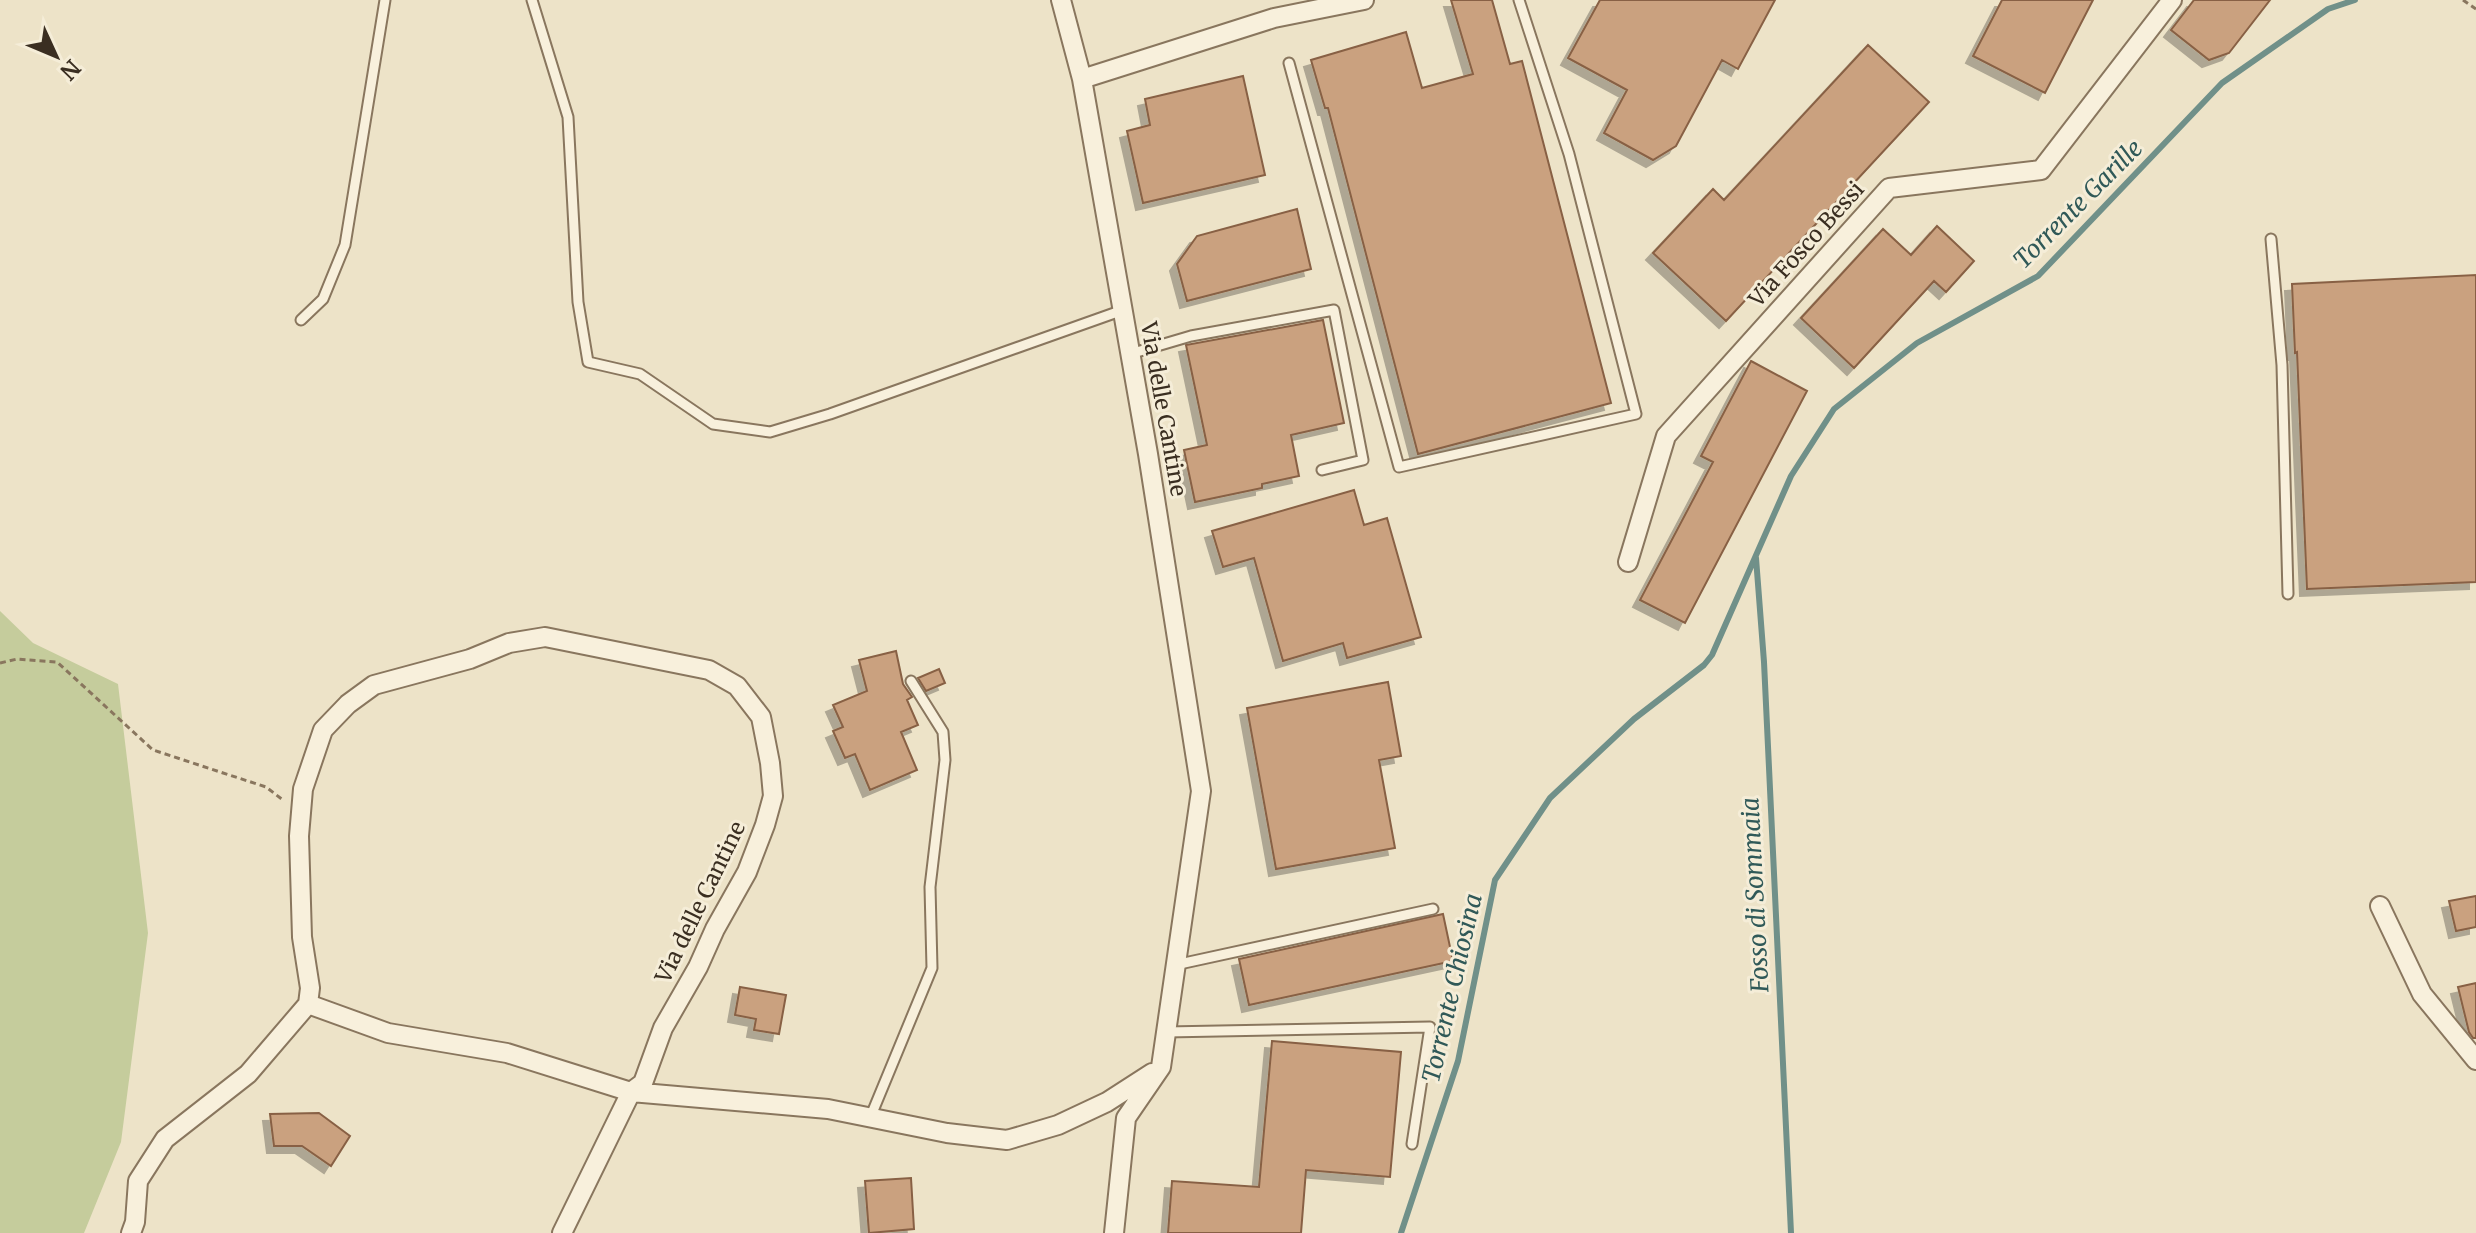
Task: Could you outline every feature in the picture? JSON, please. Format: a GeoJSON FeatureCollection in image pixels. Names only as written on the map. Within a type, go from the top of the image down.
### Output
{"type":"FeatureCollection","features":[{"type":"Feature","properties":{"kind":"street","name":"Via delle Cantine"},"geometry":{"type":"LineString","coordinates":[[1061,0],[1082,79],[1123,310],[1201,791],[1161,1067],[1126,1118],[1114,1233]]}},
{"type":"Feature","properties":{"kind":"street"},"geometry":{"type":"LineString","coordinates":[[1082,79],[1274,18],[1364,0]]}},
{"type":"Feature","properties":{"kind":"street","name":"Via Fosco Bessi"},"geometry":{"type":"LineString","coordinates":[[1628,562],[1666,436],[1889,188],[2041,170],[2172,0]]}},
{"type":"Feature","properties":{"kind":"street","name":"Via delle Cantine"},"geometry":{"type":"LineString","coordinates":[[308,1004],[310,988],[300,898],[303,789],[323,730],[348,704],[374,685],[470,659],[509,643],[545,637],[709,670],[737,686],[761,717],[773,796],[747,872],[663,1028],[643,1083],[631,1092],[562,1233]]}},
{"type":"Feature","properties":{"kind":"street"},"geometry":{"type":"LineString","coordinates":[[2380,906],[2422,994],[2476,1060]]}},
{"type":"Feature","properties":{"kind":"street"},"geometry":{"type":"LineString","coordinates":[[131,1233],[135,1222],[138,1181],[165,1139],[248,1074],[308,1004],[388,1033],[507,1053],[631,1092],[828,1109],[947,1133],[1007,1140],[1071,1120],[1107,1102],[1161,1067]]}},
{"type":"Feature","properties":{"kind":"lane"},"geometry":{"type":"LineString","coordinates":[[301,320],[323,299],[345,245],[385,0]]}},
{"type":"Feature","properties":{"kind":"lane"},"geometry":{"type":"LineString","coordinates":[[532,0],[568,117],[578,302],[588,362],[640,374],[713,424],[770,432],[830,414],[1123,310]]}},
{"type":"Feature","properties":{"kind":"lane"},"geometry":{"type":"LineString","coordinates":[[1289,63],[1399,467],[1636,414],[1569,154],[1519,0]]}},
{"type":"Feature","properties":{"kind":"lane"},"geometry":{"type":"LineString","coordinates":[[2271,239],[2282,365],[2288,594]]}},
{"type":"Feature","properties":{"kind":"lane"},"geometry":{"type":"LineString","coordinates":[[1130,354],[1191,336],[1334,310],[1363,460],[1322,470]]}},
{"type":"Feature","properties":{"kind":"lane"},"geometry":{"type":"LineString","coordinates":[[870,1118],[932,968],[930,887],[945,760],[943,732],[911,681]]}},
{"type":"Feature","properties":{"kind":"lane"},"geometry":{"type":"LineString","coordinates":[[1175,965],[1433,909]]}},
{"type":"Feature","properties":{"kind":"lane"},"geometry":{"type":"LineString","coordinates":[[1166,1032],[1430,1027],[1412,1144]]}},
{"type":"Feature","properties":{"kind":"path"},"geometry":{"type":"LineString","coordinates":[[2463,0],[2476,9]]}},
{"type":"Feature","properties":{"kind":"path"},"geometry":{"type":"LineString","coordinates":[[0,663],[17,659],[57,662],[153,750],[266,787],[301,814]]}},
{"type":"Feature","properties":{"kind":"green space"},"geometry":{"type":"Polygon","coordinates":[[[0,611],[33,643],[118,684],[148,933],[121,1142],[84,1233],[0,1233],[0,611]]]}},
{"type":"Feature","properties":{"kind":"building"},"geometry":{"type":"Polygon","coordinates":[[[1451,0],[1492,0],[1510,64],[1522,61],[1611,403],[1418,454],[1328,108],[1325,108],[1311,60],[1406,32],[1422,88],[1473,74],[1451,0]]]}},
{"type":"Feature","properties":{"kind":"building"},"geometry":{"type":"Polygon","coordinates":[[[1600,0],[1775,0],[1738,69],[1722,60],[1676,146],[1653,160],[1604,133],[1627,90],[1568,58],[1600,0]]]}},
{"type":"Feature","properties":{"kind":"building"},"geometry":{"type":"Polygon","coordinates":[[[2002,0],[2093,0],[2045,93],[1973,56],[2002,0]]]}},
{"type":"Feature","properties":{"kind":"building"},"geometry":{"type":"Polygon","coordinates":[[[2194,0],[2270,0],[2229,53],[2209,60],[2171,30],[2194,0]]]}},
{"type":"Feature","properties":{"kind":"building"},"geometry":{"type":"Polygon","coordinates":[[[1868,45],[1929,102],[1726,321],[1653,253],[1713,189],[1724,200],[1868,45]]]}},
{"type":"Feature","properties":{"kind":"building"},"geometry":{"type":"Polygon","coordinates":[[[1243,76],[1265,175],[1143,203],[1127,131],[1150,125],[1145,99],[1243,76]]]}},
{"type":"Feature","properties":{"kind":"building"},"geometry":{"type":"Polygon","coordinates":[[[1297,209],[1311,269],[1187,301],[1177,264],[1197,236],[1297,209]]]}},
{"type":"Feature","properties":{"kind":"building"},"geometry":{"type":"Polygon","coordinates":[[[1937,226],[1974,261],[1946,292],[1934,281],[1854,368],[1801,318],[1883,229],[1911,255],[1937,226]]]}},
{"type":"Feature","properties":{"kind":"building"},"geometry":{"type":"Polygon","coordinates":[[[2476,275],[2476,582],[2307,589],[2292,284],[2476,275]]]}},
{"type":"Feature","properties":{"kind":"building"},"geometry":{"type":"Polygon","coordinates":[[[1323,320],[1344,423],[1291,435],[1299,476],[1262,484],[1262,488],[1195,502],[1184,450],[1207,445],[1186,345],[1323,320]]]}},
{"type":"Feature","properties":{"kind":"building"},"geometry":{"type":"Polygon","coordinates":[[[1751,361],[1807,391],[1685,623],[1640,600],[1713,462],[1701,456],[1751,361]]]}},
{"type":"Feature","properties":{"kind":"building"},"geometry":{"type":"Polygon","coordinates":[[[1354,490],[1364,525],[1387,518],[1421,637],[1347,658],[1343,643],[1283,661],[1254,558],[1223,567],[1212,531],[1354,490]]]}},
{"type":"Feature","properties":{"kind":"building"},"geometry":{"type":"Polygon","coordinates":[[[896,651],[903,684],[912,697],[907,700],[918,725],[901,732],[917,770],[870,790],[855,754],[845,758],[833,731],[843,727],[833,705],[867,691],[859,660],[896,651]]]}},
{"type":"Feature","properties":{"kind":"building"},"geometry":{"type":"Polygon","coordinates":[[[939,669],[945,683],[926,691],[918,678],[939,669]]]}},
{"type":"Feature","properties":{"kind":"building"},"geometry":{"type":"Polygon","coordinates":[[[1388,682],[1401,756],[1379,760],[1395,848],[1276,869],[1247,708],[1388,682]]]}},
{"type":"Feature","properties":{"kind":"building"},"geometry":{"type":"Polygon","coordinates":[[[2476,896],[2476,927],[2456,931],[2449,901],[2476,896]]]}},
{"type":"Feature","properties":{"kind":"building"},"geometry":{"type":"Polygon","coordinates":[[[1443,914],[1453,961],[1249,1005],[1239,959],[1443,914]]]}},
{"type":"Feature","properties":{"kind":"building"},"geometry":{"type":"Polygon","coordinates":[[[2476,983],[2476,1038],[2473,1038],[2458,987],[2476,983]]]}},
{"type":"Feature","properties":{"kind":"building"},"geometry":{"type":"Polygon","coordinates":[[[740,987],[786,995],[779,1034],[754,1030],[756,1019],[735,1015],[740,987]]]}},
{"type":"Feature","properties":{"kind":"building"},"geometry":{"type":"Polygon","coordinates":[[[1272,1041],[1401,1052],[1390,1177],[1306,1170],[1301,1233],[1168,1233],[1172,1181],[1259,1187],[1272,1041]]]}},
{"type":"Feature","properties":{"kind":"building"},"geometry":{"type":"Polygon","coordinates":[[[319,1113],[350,1136],[331,1166],[302,1146],[274,1146],[270,1114],[319,1113]]]}},
{"type":"Feature","properties":{"kind":"building"},"geometry":{"type":"Polygon","coordinates":[[[911,1178],[914,1229],[869,1233],[865,1181],[911,1178]]]}},
{"type":"Feature","properties":{"kind":"waterway","name":"Torrente Garille"},"geometry":{"type":"LineString","coordinates":[[1401,1233],[1458,1061],[1495,880],[1550,798],[1634,719],[1704,665],[1712,655],[1791,476],[1834,409],[1917,343],[2038,276],[2222,83],[2328,9],[2355,0]]}},
{"type":"Feature","properties":{"kind":"waterway","name":"Fosso di Sommaia"},"geometry":{"type":"LineString","coordinates":[[1756,558],[1764,662],[1791,1233]]}},
{"type":"Feature","properties":{"kind":"water label","name":"Torrente Chiosina"},"geometry":{"type":"Point","coordinates":[1452,988]}}]}
